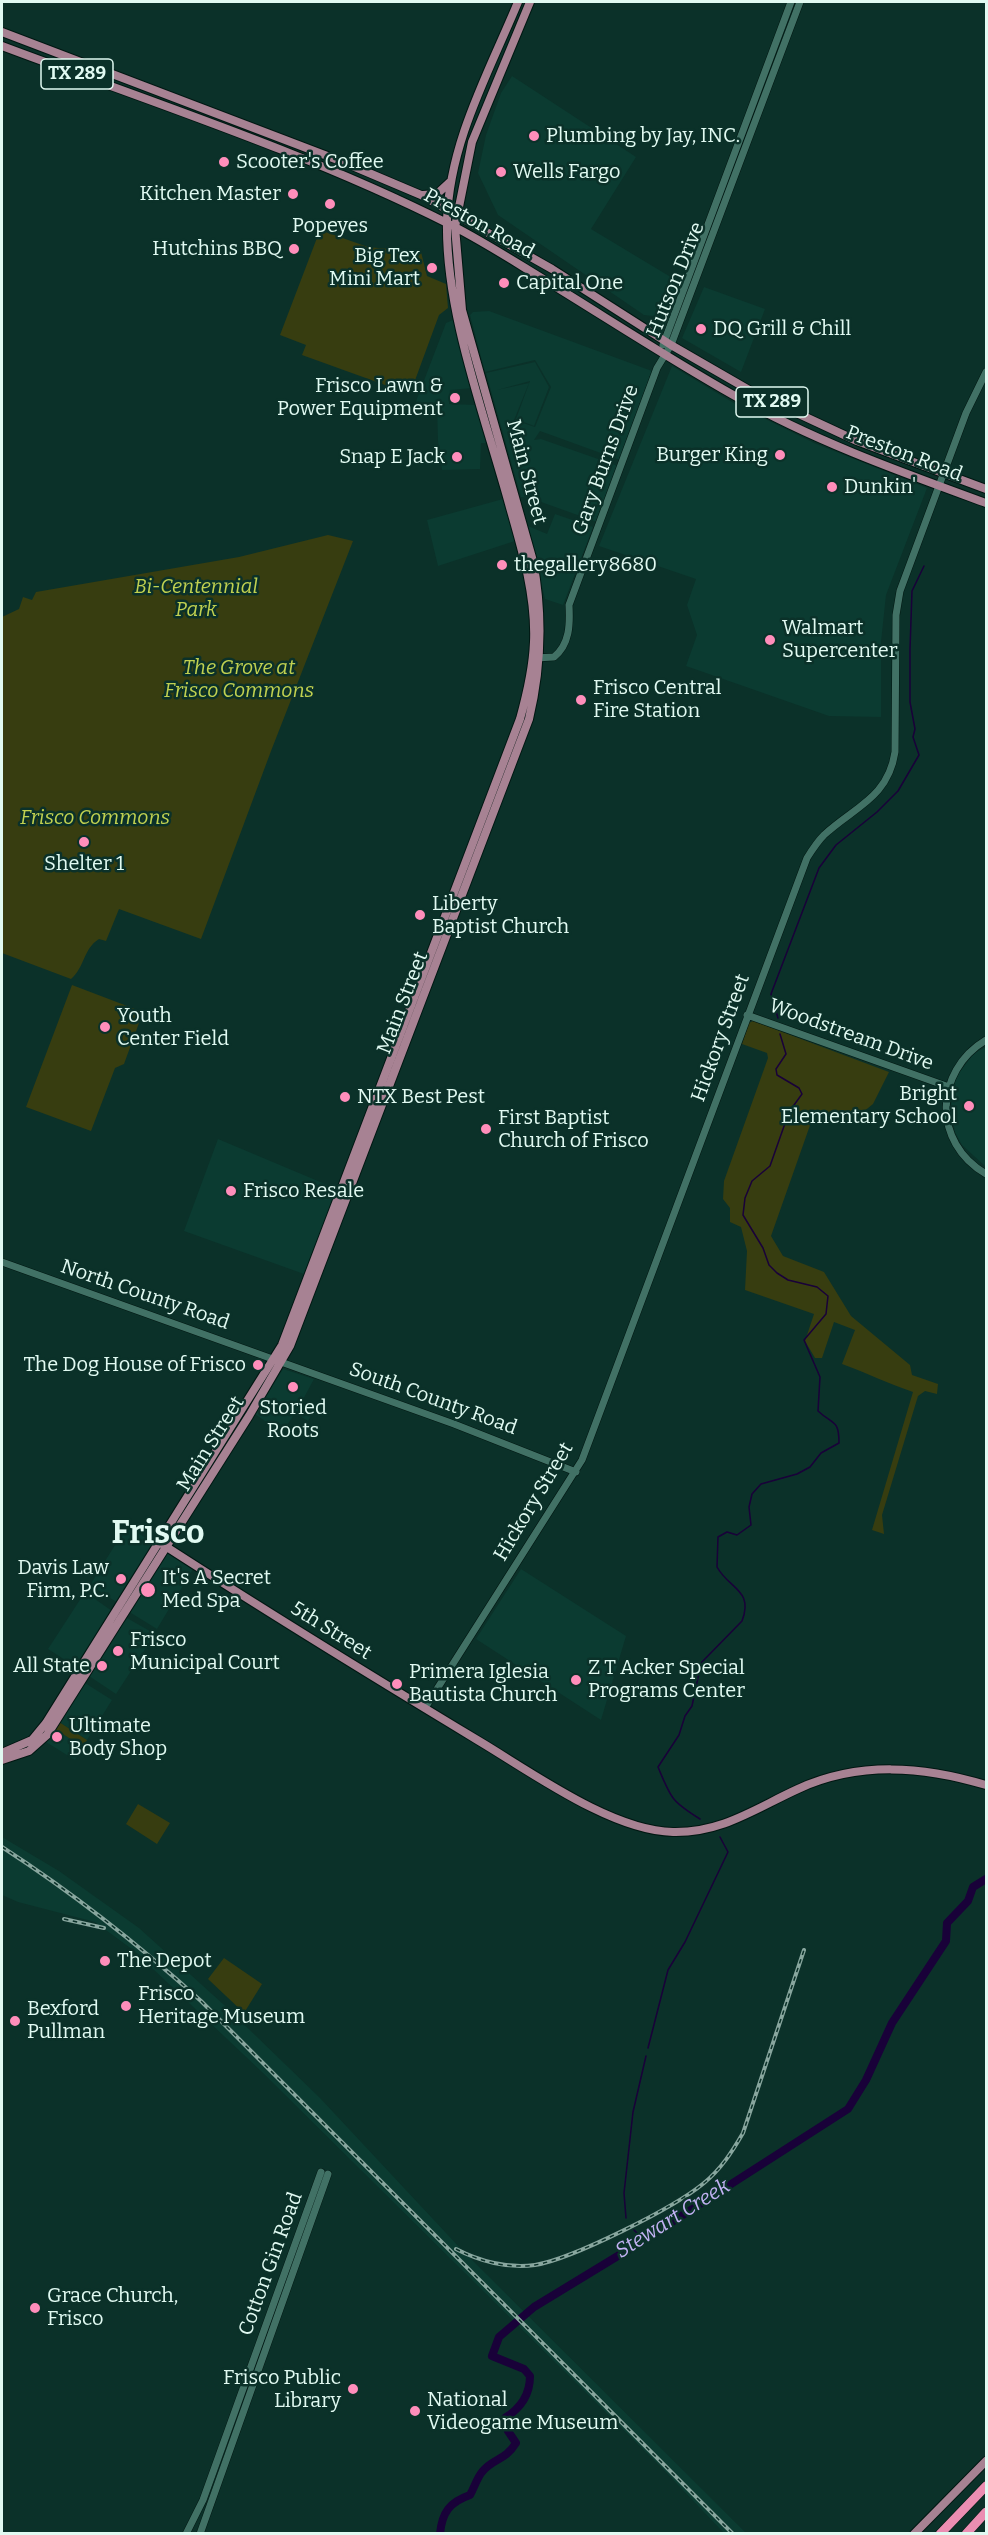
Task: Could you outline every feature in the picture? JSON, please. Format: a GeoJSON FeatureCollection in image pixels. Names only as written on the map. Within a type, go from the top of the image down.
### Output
{"type":"FeatureCollection","features":[{"type":"Feature","properties":{"kind":"highway"},"geometry":{"type":"LineString","coordinates":[[940,2534],[987,2487]]}},
{"type":"Feature","properties":{"kind":"highway"},"geometry":{"type":"LineString","coordinates":[[966,2534],[987,2512]]}},
{"type":"Feature","properties":{"kind":"main road","name":"Main Street"},"geometry":{"type":"LineString","coordinates":[[299,1311],[309,1297],[386,1082],[452,910],[520,718],[536,658],[541,612],[533,561],[462,310],[456,248],[447,209],[450,182],[460,142],[518,2]]}},
{"type":"Feature","properties":{"kind":"main road","name":"Main Street"},"geometry":{"type":"LineString","coordinates":[[530,2],[466,160],[457,214],[451,225],[456,312],[528,577],[536,658]]}},
{"type":"Feature","properties":{"kind":"main road","name":"Preston Road"},"geometry":{"type":"LineString","coordinates":[[2,32],[312,150],[421,195],[552,269],[667,343],[786,409],[857,441],[987,489]]}},
{"type":"Feature","properties":{"kind":"main road","name":"Preston Road"},"geometry":{"type":"LineString","coordinates":[[2,46],[359,182],[477,239],[663,354],[784,422],[863,457],[987,503]]}},
{"type":"Feature","properties":{"kind":"main road"},"geometry":{"type":"LineString","coordinates":[[488,72],[499,77]]}},
{"type":"Feature","properties":{"kind":"main road"},"geometry":{"type":"LineString","coordinates":[[307,161],[312,150]]}},
{"type":"Feature","properties":{"kind":"main road"},"geometry":{"type":"LineString","coordinates":[[421,195],[437,194],[450,182]]}},
{"type":"Feature","properties":{"kind":"main road"},"geometry":{"type":"LineString","coordinates":[[456,248],[464,240],[477,239]]}},
{"type":"Feature","properties":{"kind":"main road"},"geometry":{"type":"LineString","coordinates":[[544,280],[552,269]]}},
{"type":"Feature","properties":{"kind":"main road","name":"Main Street"},"geometry":{"type":"LineString","coordinates":[[2,1760],[40,1744],[278,1360],[299,1311],[310,1270],[368,1132]]}},
{"type":"Feature","properties":{"kind":"main road"},"geometry":{"type":"LineString","coordinates":[[309,1297],[313,1274],[310,1270]]}},
{"type":"Feature","properties":{"kind":"main road","name":"Main Street"},"geometry":{"type":"LineString","coordinates":[[2,1753],[22,1746],[39,1733],[163,1545]]}},
{"type":"Feature","properties":{"kind":"main road","name":"5th Street"},"geometry":{"type":"LineString","coordinates":[[163,1545],[424,1708],[587,1805],[624,1820],[661,1831],[694,1831],[724,1825],[809,1784],[858,1771],[916,1770],[987,1785]]}},
{"type":"Feature","properties":{"kind":"main road"},"geometry":{"type":"LineString","coordinates":[[914,2534],[987,2461]]}},
{"type":"Feature","properties":{"kind":"street","name":"Hutson Drive"},"geometry":{"type":"LineString","coordinates":[[663,354],[719,190],[791,2]]}},
{"type":"Feature","properties":{"kind":"street","name":"Hutson Drive"},"geometry":{"type":"LineString","coordinates":[[667,343],[728,193],[800,2]]}},
{"type":"Feature","properties":{"kind":"street"},"geometry":{"type":"LineString","coordinates":[[719,190],[728,193]]}},
{"type":"Feature","properties":{"kind":"street","name":"Gary Burns Drive"},"geometry":{"type":"LineString","coordinates":[[536,658],[554,657],[565,642],[570,625],[569,605],[663,354]]}},
{"type":"Feature","properties":{"kind":"street","name":"Hickory Street"},"geometry":{"type":"LineString","coordinates":[[424,1708],[576,1472],[807,858],[822,837],[883,787],[890,773],[895,752],[896,623],[900,591],[966,413],[987,372]]}},
{"type":"Feature","properties":{"kind":"street","name":"Woodstream Drive"},"geometry":{"type":"LineString","coordinates":[[747,1015],[949,1087],[946,1119],[952,1137],[968,1160],[987,1174]]}},
{"type":"Feature","properties":{"kind":"street"},"geometry":{"type":"LineString","coordinates":[[949,1087],[958,1065],[973,1048],[987,1040]]}},
{"type":"Feature","properties":{"kind":"street","name":"North County Road"},"geometry":{"type":"LineString","coordinates":[[2,1262],[278,1360]]}},
{"type":"Feature","properties":{"kind":"street","name":"South County Road"},"geometry":{"type":"LineString","coordinates":[[278,1360],[502,1442],[576,1472]]}},
{"type":"Feature","properties":{"kind":"street","name":"Cotton Gin Road"},"geometry":{"type":"LineString","coordinates":[[200,2534],[218,2471],[325,2173]]}},
{"type":"Feature","properties":{"kind":"street","name":"Cotton Gin Road"},"geometry":{"type":"LineString","coordinates":[[186,2534],[218,2471]]}},
{"type":"Feature","properties":{"kind":"street"},"geometry":{"type":"LineString","coordinates":[[195,2516],[205,2519]]}},
{"type":"Feature","properties":{"kind":"shaded area"},"geometry":{"type":"Polygon","coordinates":[[[512,76],[636,157],[591,229],[679,282],[665,311],[653,316],[644,315],[498,215],[478,173],[486,135],[501,93],[512,76]]]}},
{"type":"Feature","properties":{"kind":"shaded area"},"geometry":{"type":"Polygon","coordinates":[[[704,287],[765,309],[741,372],[682,338],[704,287]]]}},
{"type":"Feature","properties":{"kind":"shaded area"},"geometry":{"type":"Polygon","coordinates":[[[489,311],[652,371],[620,460],[540,431],[534,440],[541,439],[618,466],[597,522],[530,498],[521,497],[486,373],[535,362],[549,387],[534,426],[516,419],[530,381],[497,390],[529,383],[514,420],[535,427],[551,387],[535,360],[485,372],[470,315],[473,312],[489,311]]]}},
{"type":"Feature","properties":{"kind":"shaded area"},"geometry":{"type":"Polygon","coordinates":[[[453,320],[473,388],[450,390],[449,404],[476,405],[487,443],[481,443],[480,469],[442,470],[437,406],[415,404],[446,323],[453,320]]]}},
{"type":"Feature","properties":{"kind":"shaded area"},"geometry":{"type":"Polygon","coordinates":[[[672,366],[737,405],[814,443],[927,488],[886,595],[881,642],[881,717],[829,716],[686,666],[697,635],[687,605],[696,579],[599,546],[672,366]]]}},
{"type":"Feature","properties":{"kind":"shaded area"},"geometry":{"type":"Polygon","coordinates":[[[503,499],[515,541],[438,566],[427,520],[503,499]]]}},
{"type":"Feature","properties":{"kind":"shaded area"},"geometry":{"type":"Polygon","coordinates":[[[555,514],[593,527],[563,605],[545,599],[528,526],[547,534],[555,514]]]}},
{"type":"Feature","properties":{"kind":"shaded area","name":"Bright Elementary School"},"geometry":{"type":"Polygon","coordinates":[[[986,1047],[986,1167],[962,1145],[955,1132],[951,1110],[953,1086],[959,1073],[974,1053],[986,1047]]]}},
{"type":"Feature","properties":{"kind":"shaded area"},"geometry":{"type":"Polygon","coordinates":[[[218,1139],[337,1189],[304,1274],[184,1231],[218,1139]]]}},
{"type":"Feature","properties":{"kind":"shaded area"},"geometry":{"type":"Polygon","coordinates":[[[283,1369],[314,1379],[300,1405],[313,1412],[308,1421],[295,1413],[282,1433],[255,1414],[283,1369]]]}},
{"type":"Feature","properties":{"kind":"shaded area"},"geometry":{"type":"Polygon","coordinates":[[[127,1526],[152,1542],[152,1547],[118,1603],[90,1585],[127,1526]]]}},
{"type":"Feature","properties":{"kind":"shaded area"},"geometry":{"type":"Polygon","coordinates":[[[169,1553],[193,1569],[157,1629],[131,1613],[130,1609],[165,1554],[169,1553]]]}},
{"type":"Feature","properties":{"kind":"shaded area","name":"Z T Acker Special Programs Center"},"geometry":{"type":"Polygon","coordinates":[[[521,1569],[626,1636],[601,1720],[476,1639],[521,1569]]]}},
{"type":"Feature","properties":{"kind":"shaded area"},"geometry":{"type":"Polygon","coordinates":[[[85,1592],[112,1611],[76,1667],[48,1649],[85,1592]]]}},
{"type":"Feature","properties":{"kind":"shaded area"},"geometry":{"type":"Polygon","coordinates":[[[127,1618],[155,1634],[116,1694],[89,1676],[123,1619],[127,1618]]]}},
{"type":"Feature","properties":{"kind":"shaded area"},"geometry":{"type":"Polygon","coordinates":[[[85,1683],[112,1700],[87,1740],[59,1722],[85,1683]]]}},
{"type":"Feature","properties":{"kind":"shaded area"},"geometry":{"type":"Polygon","coordinates":[[[55,1729],[83,1747],[75,1760],[46,1742],[55,1729]]]}},
{"type":"Feature","properties":{"kind":"shaded area"},"geometry":{"type":"Polygon","coordinates":[[[2,1837],[59,1871],[139,1928],[223,2004],[320,2098],[460,2248],[746,2533],[724,2533],[661,2467],[262,2072],[133,1950],[95,1922],[18,1902],[2,1895],[2,1837]]]}},
{"type":"Feature","properties":{"kind":"green space"},"geometry":{"type":"Polygon","coordinates":[[[320,230],[368,247],[421,252],[427,276],[446,284],[448,308],[439,315],[410,394],[302,355],[306,345],[280,335],[320,230]]]}},
{"type":"Feature","properties":{"kind":"green space"},"geometry":{"type":"Polygon","coordinates":[[[328,535],[353,541],[201,939],[119,909],[106,941],[99,939],[94,943],[71,979],[2,953],[2,617],[19,609],[23,597],[32,600],[36,592],[239,557],[328,535]]]}},
{"type":"Feature","properties":{"kind":"green space"},"geometry":{"type":"Polygon","coordinates":[[[72,985],[143,1012],[124,1064],[115,1068],[91,1131],[26,1107],[72,985]]]}},
{"type":"Feature","properties":{"kind":"green space"},"geometry":{"type":"Polygon","coordinates":[[[753,1021],[889,1072],[873,1104],[847,1125],[814,1114],[771,1236],[783,1256],[824,1272],[851,1316],[910,1365],[912,1375],[938,1384],[937,1394],[925,1391],[918,1396],[882,1515],[884,1534],[872,1530],[913,1392],[842,1364],[855,1330],[834,1322],[822,1358],[815,1358],[805,1341],[814,1314],[745,1290],[747,1251],[741,1227],[730,1222],[730,1208],[723,1199],[724,1181],[768,1058],[767,1053],[742,1044],[749,1023],[753,1021]]]}},
{"type":"Feature","properties":{"kind":"green space"},"geometry":{"type":"Polygon","coordinates":[[[59,1722],[87,1740],[83,1747],[55,1729],[59,1722]]]}},
{"type":"Feature","properties":{"kind":"green space"},"geometry":{"type":"Polygon","coordinates":[[[138,1804],[170,1823],[157,1844],[126,1824],[138,1804]]]}},
{"type":"Feature","properties":{"kind":"green space"},"geometry":{"type":"Polygon","coordinates":[[[224,1958],[262,1984],[244,2013],[208,1979],[224,1958]]]}},
{"type":"Feature","properties":{"kind":"waterway"},"geometry":{"type":"LineString","coordinates":[[778,1018],[771,994],[819,868],[836,845],[877,812],[898,791],[919,755],[913,737],[915,729],[910,702],[910,649],[912,591],[924,566]]}},
{"type":"Feature","properties":{"kind":"waterway"},"geometry":{"type":"LineString","coordinates":[[700,1819],[677,1803],[658,1767],[679,1735],[685,1716],[692,1706],[701,1663],[742,1621],[745,1611],[743,1596],[717,1567],[718,1537],[727,1532],[737,1535],[751,1525],[749,1507],[752,1494],[761,1484],[797,1474],[810,1467],[821,1453],[839,1443],[836,1426],[818,1411],[820,1377],[804,1340],[826,1314],[828,1296],[817,1287],[788,1280],[777,1273],[769,1265],[763,1248],[743,1215],[745,1198],[752,1181],[770,1166],[789,1112],[802,1094],[799,1088],[777,1075],[776,1069],[786,1054],[780,1034]]}},
{"type":"Feature","properties":{"kind":"waterway"},"geometry":{"type":"LineString","coordinates":[[648,2048],[668,1970],[685,1942],[728,1852],[720,1837]]}},
{"type":"Feature","properties":{"kind":"waterway","name":"Stewart Creek"},"geometry":{"type":"LineString","coordinates":[[440,2534],[448,2509],[457,2501],[470,2495],[482,2472],[508,2453],[516,2443],[508,2431],[505,2418],[524,2400],[530,2376],[524,2369],[492,2356],[499,2337],[534,2307],[644,2240],[848,2109],[866,2080],[892,2023],[946,1941],[947,1923],[968,1901],[973,1887],[986,1879]]}},
{"type":"Feature","properties":{"kind":"waterway"},"geometry":{"type":"LineString","coordinates":[[626,2218],[624,2193],[633,2112],[646,2056]]}},
{"type":"Feature","properties":{"kind":"waterway"},"geometry":{"type":"LineString","coordinates":[[634,2230],[644,2240]]}},
{"type":"Feature","properties":{"kind":"railway"},"geometry":{"type":"LineString","coordinates":[[2,1847],[54,1882],[104,1920],[201,2001],[733,2534]]}},
{"type":"Feature","properties":{"kind":"railway"},"geometry":{"type":"LineString","coordinates":[[64,1919],[104,1928]]}},
{"type":"Feature","properties":{"kind":"railway"},"geometry":{"type":"LineString","coordinates":[[456,2249],[474,2257],[504,2265],[525,2266],[552,2261],[622,2231],[670,2206],[704,2183],[726,2160],[743,2133],[804,1950]]}},
{"type":"Feature","properties":{"kind":"place","name":"Plumbing by Jay, INC."},"geometry":{"type":"Point","coordinates":[534,136]}},
{"type":"Feature","properties":{"kind":"place","name":"Scooter's Coffee"},"geometry":{"type":"Point","coordinates":[224,162]}},
{"type":"Feature","properties":{"kind":"place","name":"Wells Fargo"},"geometry":{"type":"Point","coordinates":[501,172]}},
{"type":"Feature","properties":{"kind":"place","name":"Kitchen Master"},"geometry":{"type":"Point","coordinates":[293,194]}},
{"type":"Feature","properties":{"kind":"place","name":"Popeyes"},"geometry":{"type":"Point","coordinates":[330,204]}},
{"type":"Feature","properties":{"kind":"place","name":"Hutchins BBQ"},"geometry":{"type":"Point","coordinates":[294,249]}},
{"type":"Feature","properties":{"kind":"place","name":"Big Tex Mini Mart"},"geometry":{"type":"Point","coordinates":[432,268]}},
{"type":"Feature","properties":{"kind":"place","name":"Capital One"},"geometry":{"type":"Point","coordinates":[504,283]}},
{"type":"Feature","properties":{"kind":"place","name":"DQ Grill & Chill"},"geometry":{"type":"Point","coordinates":[701,329]}},
{"type":"Feature","properties":{"kind":"place","name":"Frisco Lawn & Power Equipment"},"geometry":{"type":"Point","coordinates":[455,398]}},
{"type":"Feature","properties":{"kind":"place","name":"Burger King"},"geometry":{"type":"Point","coordinates":[780,455]}},
{"type":"Feature","properties":{"kind":"place","name":"Snap E Jack"},"geometry":{"type":"Point","coordinates":[457,457]}},
{"type":"Feature","properties":{"kind":"place","name":"Dunkin'"},"geometry":{"type":"Point","coordinates":[832,487]}},
{"type":"Feature","properties":{"kind":"place","name":"thegallery8680"},"geometry":{"type":"Point","coordinates":[502,565]}},
{"type":"Feature","properties":{"kind":"place","name":"Walmart Supercenter"},"geometry":{"type":"Point","coordinates":[770,640]}},
{"type":"Feature","properties":{"kind":"place","name":"Frisco Central Fire Station"},"geometry":{"type":"Point","coordinates":[581,700]}},
{"type":"Feature","properties":{"kind":"place","name":"Shelter 1"},"geometry":{"type":"Point","coordinates":[84,842]}},
{"type":"Feature","properties":{"kind":"place","name":"Liberty Baptist Church"},"geometry":{"type":"Point","coordinates":[420,915]}},
{"type":"Feature","properties":{"kind":"place","name":"Youth Center Field"},"geometry":{"type":"Point","coordinates":[105,1027]}},
{"type":"Feature","properties":{"kind":"place","name":"NTX Best Pest"},"geometry":{"type":"Point","coordinates":[345,1097]}},
{"type":"Feature","properties":{"kind":"place","name":"Bright Elementary School"},"geometry":{"type":"Point","coordinates":[969,1106]}},
{"type":"Feature","properties":{"kind":"place","name":"First Baptist Church of Frisco"},"geometry":{"type":"Point","coordinates":[486,1129]}},
{"type":"Feature","properties":{"kind":"place","name":"Frisco Resale"},"geometry":{"type":"Point","coordinates":[231,1191]}},
{"type":"Feature","properties":{"kind":"place","name":"The Dog House of Frisco"},"geometry":{"type":"Point","coordinates":[258,1365]}},
{"type":"Feature","properties":{"kind":"place","name":"Storied Roots"},"geometry":{"type":"Point","coordinates":[293,1387]}},
{"type":"Feature","properties":{"kind":"place","name":"Davis Law Firm, P.C."},"geometry":{"type":"Point","coordinates":[121,1579]}},
{"type":"Feature","properties":{"kind":"place","name":"It's A Secret Med Spa"},"geometry":{"type":"Point","coordinates":[148,1590]}},
{"type":"Feature","properties":{"kind":"place","name":"Frisco Municipal Court"},"geometry":{"type":"Point","coordinates":[118,1651]}},
{"type":"Feature","properties":{"kind":"place","name":"All State"},"geometry":{"type":"Point","coordinates":[102,1666]}},
{"type":"Feature","properties":{"kind":"place","name":"Z T Acker Special Programs Center"},"geometry":{"type":"Point","coordinates":[576,1680]}},
{"type":"Feature","properties":{"kind":"place","name":"Primera Iglesia Bautista Church"},"geometry":{"type":"Point","coordinates":[397,1684]}},
{"type":"Feature","properties":{"kind":"place","name":"Ultimate Body Shop"},"geometry":{"type":"Point","coordinates":[57,1737]}},
{"type":"Feature","properties":{"kind":"place","name":"The Depot"},"geometry":{"type":"Point","coordinates":[105,1961]}},
{"type":"Feature","properties":{"kind":"place","name":"Frisco Heritage Museum"},"geometry":{"type":"Point","coordinates":[126,2006]}},
{"type":"Feature","properties":{"kind":"place","name":"Bexford Pullman"},"geometry":{"type":"Point","coordinates":[15,2021]}},
{"type":"Feature","properties":{"kind":"place","name":"Grace Church, Frisco"},"geometry":{"type":"Point","coordinates":[35,2308]}},
{"type":"Feature","properties":{"kind":"place","name":"Frisco Public Library"},"geometry":{"type":"Point","coordinates":[353,2389]}},
{"type":"Feature","properties":{"kind":"place","name":"National Videogame Museum"},"geometry":{"type":"Point","coordinates":[415,2411]}},
{"type":"Feature","properties":{"kind":"district","name":"Frisco"},"geometry":{"type":"Point","coordinates":[158,1534]}},
{"type":"Feature","properties":{"kind":"park label","name":"Bi-Centennial Park"},"geometry":{"type":"Point","coordinates":[196,598]}},
{"type":"Feature","properties":{"kind":"park label","name":"The Grove at Frisco Commons"},"geometry":{"type":"Point","coordinates":[239,680]}},
{"type":"Feature","properties":{"kind":"park label","name":"Frisco Commons"},"geometry":{"type":"Point","coordinates":[95,818]}}]}
